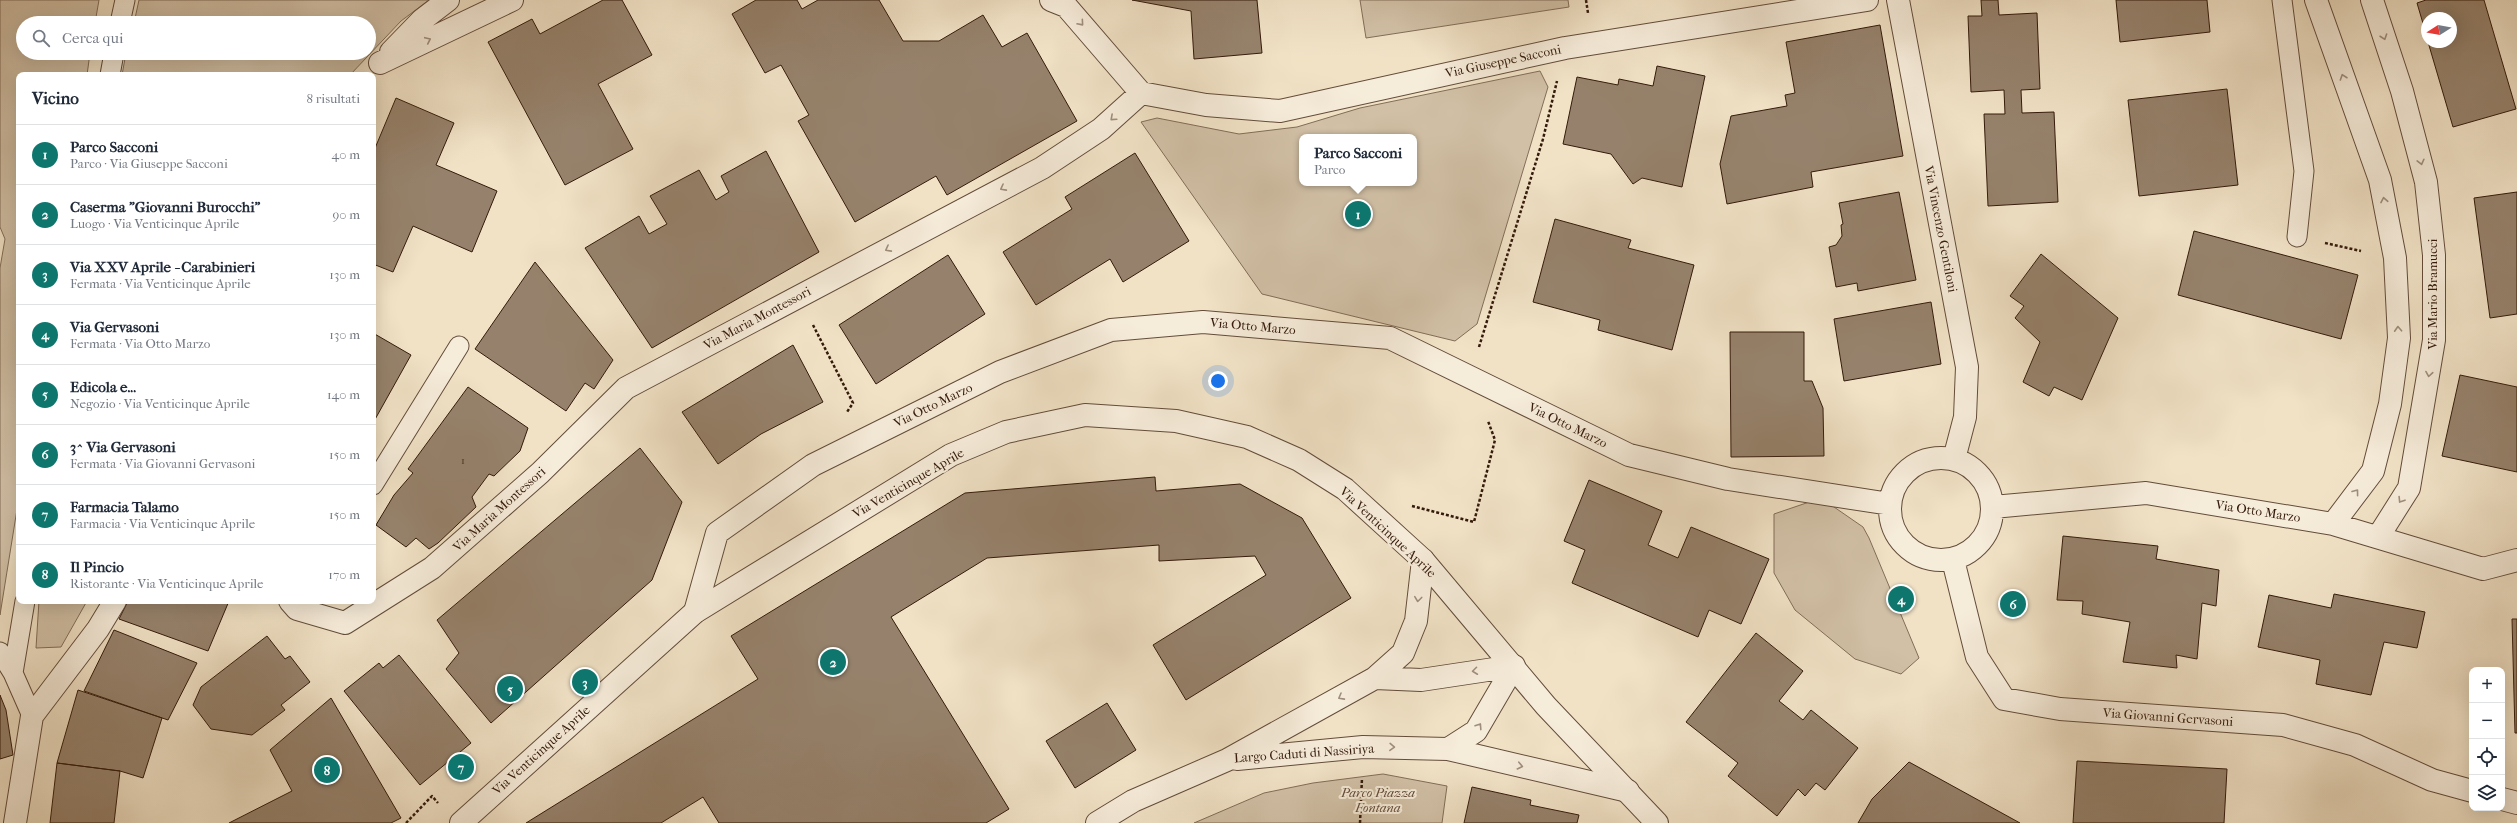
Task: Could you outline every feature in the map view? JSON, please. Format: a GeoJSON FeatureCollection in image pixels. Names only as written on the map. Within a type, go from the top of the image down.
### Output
{"type":"FeatureCollection","features":[{"type":"Feature","properties":{"kind":"street"},"geometry":{"type":"LineString","coordinates":[[376,69],[422,20],[448,0]]}},
{"type":"Feature","properties":{"kind":"street"},"geometry":{"type":"LineString","coordinates":[[376,69],[512,0]]}},
{"type":"Feature","properties":{"kind":"street"},"geometry":{"type":"LineString","coordinates":[[1051,0],[1066,6],[1141,93]]}},
{"type":"Feature","properties":{"kind":"street","name":"Via Giuseppe Sacconi"},"geometry":{"type":"LineString","coordinates":[[1141,93],[1206,105],[1280,111],[1565,48],[1867,0]]}},
{"type":"Feature","properties":{"kind":"street","name":"Via Vincenzo Gentiloni"},"geometry":{"type":"LineString","coordinates":[[1898,0],[1966,367],[1965,417],[1954,459]]}},
{"type":"Feature","properties":{"kind":"street"},"geometry":{"type":"LineString","coordinates":[[2316,0],[2380,180],[2395,258],[2399,338],[2390,404],[2373,471],[2333,524]]}},
{"type":"Feature","properties":{"kind":"street","name":"Via Mario Bramucci"},"geometry":{"type":"LineString","coordinates":[[2372,0],[2402,91],[2426,182],[2434,255],[2434,340],[2409,488],[2378,537]]}},
{"type":"Feature","properties":{"kind":"street","name":"Via Maria Montessori"},"geometry":{"type":"LineString","coordinates":[[376,603],[432,568],[540,473],[626,388],[1042,168],[1101,129],[1141,93]]}},
{"type":"Feature","properties":{"kind":"street","name":"Via Otto Marzo"},"geometry":{"type":"LineString","coordinates":[[695,612],[717,534],[813,465],[1000,372],[1111,330],[1203,322],[1390,338],[1629,455],[1728,479],[1890,504]]}},
{"type":"Feature","properties":{"kind":"street","name":"Via Venticinque Aprile"},"geometry":{"type":"LineString","coordinates":[[461,823],[695,612],[951,455],[1006,432],[1085,414],[1176,421],[1247,437],[1299,460],[1345,490],[1423,560],[1514,666],[1546,706],[1657,823]]}},
{"type":"Feature","properties":{"kind":"street"},"geometry":{"type":"LineString","coordinates":[[1934,458],[1954,459],[1975,470],[1983,479],[1990,491],[1993,507],[1991,524],[1983,540],[1969,553],[1953,560],[1926,558],[1908,548],[1896,534],[1891,519],[1890,504],[1895,486],[1908,470],[1916,464],[1934,458]]}},
{"type":"Feature","properties":{"kind":"street","name":"Via Otto Marzo"},"geometry":{"type":"LineString","coordinates":[[1993,507],[2146,493],[2333,524],[2483,569],[2517,560]]}},
{"type":"Feature","properties":{"kind":"street","name":"Largo Caduti di Nassiriya"},"geometry":{"type":"LineString","coordinates":[[1228,760],[1375,678],[1403,653],[1416,621],[1423,560]]}},
{"type":"Feature","properties":{"kind":"street","name":"Via Giovanni Gervasoni"},"geometry":{"type":"LineString","coordinates":[[1953,560],[1978,658],[2004,699],[2060,709],[2283,725],[2355,744],[2432,780],[2469,790]]}},
{"type":"Feature","properties":{"kind":"street"},"geometry":{"type":"LineString","coordinates":[[15,823],[32,716],[98,629],[113,604]]}},
{"type":"Feature","properties":{"kind":"street","name":"Via Maria Montessori"},"geometry":{"type":"LineString","coordinates":[[296,604],[345,623],[375,604]]}},
{"type":"Feature","properties":{"kind":"street"},"geometry":{"type":"LineString","coordinates":[[1375,678],[1421,680],[1514,666]]}},
{"type":"Feature","properties":{"kind":"street"},"geometry":{"type":"LineString","coordinates":[[1448,749],[1476,732],[1514,666]]}},
{"type":"Feature","properties":{"kind":"street","name":"Largo Caduti di Nassiriya"},"geometry":{"type":"LineString","coordinates":[[1228,760],[1363,747],[1448,749],[1628,791]]}},
{"type":"Feature","properties":{"kind":"street"},"geometry":{"type":"LineString","coordinates":[[1097,823],[1132,802],[1228,760]]}},
{"type":"Feature","properties":{"kind":"street"},"geometry":{"type":"LineString","coordinates":[[2505,800],[2517,804]]}},
{"type":"Feature","properties":{"kind":"lane"},"geometry":{"type":"LineString","coordinates":[[122,16],[125,0]]}},
{"type":"Feature","properties":{"kind":"lane"},"geometry":{"type":"LineString","coordinates":[[2282,0],[2304,171],[2297,237]]}},
{"type":"Feature","properties":{"kind":"lane"},"geometry":{"type":"LineString","coordinates":[[111,72],[113,60]]}},
{"type":"Feature","properties":{"kind":"lane"},"geometry":{"type":"LineString","coordinates":[[376,481],[459,346]]}},
{"type":"Feature","properties":{"kind":"lane"},"geometry":{"type":"LineString","coordinates":[[13,673],[24,604]]}},
{"type":"Feature","properties":{"kind":"lane"},"geometry":{"type":"LineString","coordinates":[[0,652],[13,673],[32,716]]}},
{"type":"Feature","properties":{"kind":"path"},"geometry":{"type":"LineString","coordinates":[[1406,505],[1474,522],[1496,440],[1470,376],[1543,139]]}},
{"type":"Feature","properties":{"kind":"path"},"geometry":{"type":"LineString","coordinates":[[2297,237],[2395,258]]}},
{"type":"Feature","properties":{"kind":"path"},"geometry":{"type":"LineString","coordinates":[[798,297],[846,386]]}},
{"type":"Feature","properties":{"kind":"path"},"geometry":{"type":"LineString","coordinates":[[1360,823],[1363,747]]}},
{"type":"Feature","properties":{"kind":"path"},"geometry":{"type":"LineString","coordinates":[[406,823],[432,796]]}},
{"type":"Feature","properties":{"kind":"green space"},"geometry":{"type":"Polygon","coordinates":[[[0,0],[99,0],[96,16],[16,16],[16,60],[89,60],[87,72],[16,72],[16,516],[0,615],[0,268],[5,239],[0,227],[0,0]]]}},
{"type":"Feature","properties":{"kind":"green space"},"geometry":{"type":"Polygon","coordinates":[[[139,0],[429,0],[401,21],[376,47],[376,16],[136,16],[139,0]]]}},
{"type":"Feature","properties":{"kind":"green space"},"geometry":{"type":"Polygon","coordinates":[[[1360,0],[1568,0],[1569,7],[1366,38],[1360,0]]]}},
{"type":"Feature","properties":{"kind":"green space"},"geometry":{"type":"Polygon","coordinates":[[[125,60],[364,60],[353,72],[123,72],[125,60]]]}},
{"type":"Feature","properties":{"kind":"green space"},"geometry":{"type":"Polygon","coordinates":[[[1540,71],[1548,87],[1477,324],[1455,341],[1262,294],[1141,122],[1157,118],[1239,134],[1297,127],[1360,108],[1540,71]]]}},
{"type":"Feature","properties":{"kind":"green space"},"geometry":{"type":"Polygon","coordinates":[[[1821,498],[1863,527],[1869,538],[1919,658],[1901,674],[1855,659],[1795,610],[1774,573],[1774,514],[1821,498]]]}},
{"type":"Feature","properties":{"kind":"green space"},"geometry":{"type":"Polygon","coordinates":[[[39,604],[85,604],[61,647],[36,648],[39,604]]]}},
{"type":"Feature","properties":{"kind":"green space","name":"Parco Piazza Fontana"},"geometry":{"type":"Polygon","coordinates":[[[1383,774],[1447,786],[1442,823],[1194,823],[1264,793],[1313,783],[1383,774]]]}},
{"type":"Feature","properties":{"kind":"building"},"geometry":{"type":"Polygon","coordinates":[[[603,0],[622,0],[652,55],[598,84],[633,149],[565,185],[488,42],[532,19],[540,34],[603,0]]]}},
{"type":"Feature","properties":{"kind":"building"},"geometry":{"type":"Polygon","coordinates":[[[756,0],[797,0],[802,9],[818,0],[879,0],[903,41],[939,41],[983,15],[1002,47],[1027,33],[1077,121],[947,195],[936,176],[855,222],[798,121],[809,115],[781,65],[765,73],[732,14],[756,0]]]}},
{"type":"Feature","properties":{"kind":"building"},"geometry":{"type":"Polygon","coordinates":[[[1132,0],[1257,0],[1262,53],[1194,59],[1191,11],[1132,0]]]}},
{"type":"Feature","properties":{"kind":"building"},"geometry":{"type":"Polygon","coordinates":[[[1981,0],[1998,0],[1999,15],[2037,13],[2040,89],[2021,90],[2022,113],[2054,112],[2058,202],[1988,206],[1984,114],[2005,114],[2004,90],[1971,92],[1968,16],[1982,16],[1981,0]]]}},
{"type":"Feature","properties":{"kind":"building"},"geometry":{"type":"Polygon","coordinates":[[[2116,0],[2207,0],[2210,32],[2120,42],[2116,0]]]}},
{"type":"Feature","properties":{"kind":"building"},"geometry":{"type":"Polygon","coordinates":[[[2426,0],[2484,0],[2516,109],[2453,127],[2430,48],[2457,48],[2457,12],[2421,12],[2421,17],[2417,3],[2426,0]]]}},
{"type":"Feature","properties":{"kind":"building"},"geometry":{"type":"Polygon","coordinates":[[[1880,25],[1903,156],[1811,172],[1813,187],[1727,204],[1720,164],[1731,116],[1787,106],[1785,95],[1795,93],[1786,42],[1880,25]]]}},
{"type":"Feature","properties":{"kind":"building"},"geometry":{"type":"Polygon","coordinates":[[[1657,66],[1705,76],[1682,187],[1642,178],[1633,184],[1611,154],[1563,144],[1577,77],[1618,85],[1619,79],[1653,86],[1657,66]]]}},
{"type":"Feature","properties":{"kind":"building"},"geometry":{"type":"Polygon","coordinates":[[[2227,89],[2238,185],[2139,196],[2128,100],[2227,89]]]}},
{"type":"Feature","properties":{"kind":"building"},"geometry":{"type":"Polygon","coordinates":[[[396,98],[454,123],[436,165],[497,191],[472,252],[413,226],[393,272],[376,265],[376,146],[396,98]]]}},
{"type":"Feature","properties":{"kind":"building"},"geometry":{"type":"Polygon","coordinates":[[[766,151],[819,252],[652,348],[585,248],[639,216],[649,234],[667,224],[650,196],[699,170],[716,200],[729,192],[721,176],[766,151]]]}},
{"type":"Feature","properties":{"kind":"building"},"geometry":{"type":"Polygon","coordinates":[[[1135,153],[1189,241],[1123,282],[1110,259],[1036,305],[1003,252],[1072,209],[1065,197],[1135,153]]]}},
{"type":"Feature","properties":{"kind":"building"},"geometry":{"type":"Polygon","coordinates":[[[1899,192],[1916,280],[1858,291],[1857,283],[1836,287],[1829,247],[1836,245],[1842,236],[1841,225],[1843,224],[1839,203],[1899,192]]]}},
{"type":"Feature","properties":{"kind":"building"},"geometry":{"type":"Polygon","coordinates":[[[2517,192],[2517,314],[2490,318],[2474,198],[2517,192]]]}},
{"type":"Feature","properties":{"kind":"building"},"geometry":{"type":"Polygon","coordinates":[[[1555,219],[1631,240],[1628,248],[1694,265],[1672,350],[1598,330],[1600,320],[1533,302],[1555,219]]]}},
{"type":"Feature","properties":{"kind":"building"},"geometry":{"type":"Polygon","coordinates":[[[2194,231],[2358,275],[2341,339],[2178,295],[2194,231]]]}},
{"type":"Feature","properties":{"kind":"building"},"geometry":{"type":"Polygon","coordinates":[[[2041,254],[2118,318],[2082,400],[2054,387],[2049,396],[2023,382],[2040,342],[2015,318],[2024,306],[2010,296],[2041,254]]]}},
{"type":"Feature","properties":{"kind":"building"},"geometry":{"type":"Polygon","coordinates":[[[948,255],[985,314],[876,384],[839,325],[948,255]]]}},
{"type":"Feature","properties":{"kind":"building"},"geometry":{"type":"Polygon","coordinates":[[[535,262],[613,360],[594,389],[585,383],[566,411],[475,349],[535,262]]]}},
{"type":"Feature","properties":{"kind":"building"},"geometry":{"type":"Polygon","coordinates":[[[1931,302],[1941,364],[1844,381],[1834,319],[1931,302]]]}},
{"type":"Feature","properties":{"kind":"building"},"geometry":{"type":"Polygon","coordinates":[[[1730,332],[1804,332],[1804,381],[1812,381],[1823,408],[1824,456],[1731,457],[1730,332]]]}},
{"type":"Feature","properties":{"kind":"building"},"geometry":{"type":"Polygon","coordinates":[[[376,335],[411,355],[376,418],[376,335]]]}},
{"type":"Feature","properties":{"kind":"building"},"geometry":{"type":"Polygon","coordinates":[[[793,345],[823,402],[761,434],[718,464],[682,412],[793,345]]]}},
{"type":"Feature","properties":{"kind":"building"},"geometry":{"type":"Polygon","coordinates":[[[2460,375],[2517,387],[2517,472],[2442,456],[2460,375]]]}},
{"type":"Feature","properties":{"kind":"building"},"geometry":{"type":"Polygon","coordinates":[[[468,387],[528,428],[520,451],[494,476],[489,474],[472,497],[476,507],[438,543],[429,549],[416,538],[406,547],[376,525],[394,495],[413,473],[408,469],[468,387]]]}},
{"type":"Feature","properties":{"kind":"building"},"geometry":{"type":"Polygon","coordinates":[[[640,448],[682,502],[652,580],[491,723],[446,669],[459,653],[437,620],[640,448]]]}},
{"type":"Feature","properties":{"kind":"building"},"geometry":{"type":"Polygon","coordinates":[[[1155,477],[1156,491],[1240,484],[1302,518],[1351,598],[1186,700],[1153,645],[1266,575],[1255,556],[1159,561],[1159,545],[987,558],[891,617],[1009,809],[986,823],[719,823],[703,797],[661,823],[526,823],[758,679],[731,636],[965,493],[1155,477]]]}},
{"type":"Feature","properties":{"kind":"building"},"geometry":{"type":"Polygon","coordinates":[[[1589,480],[1662,511],[1648,545],[1678,558],[1691,527],[1769,559],[1741,624],[1709,610],[1698,637],[1572,583],[1585,550],[1564,541],[1589,480]]]}},
{"type":"Feature","properties":{"kind":"building"},"geometry":{"type":"Polygon","coordinates":[[[2063,536],[2158,546],[2156,559],[2219,570],[2216,606],[2202,603],[2197,659],[2176,655],[2177,668],[2123,662],[2130,622],[2082,614],[2083,601],[2057,600],[2063,536]]]}},
{"type":"Feature","properties":{"kind":"building"},"geometry":{"type":"Polygon","coordinates":[[[2334,594],[2425,612],[2417,648],[2384,642],[2371,695],[2316,684],[2320,660],[2258,647],[2269,595],[2331,608],[2334,594]]]}},
{"type":"Feature","properties":{"kind":"building"},"geometry":{"type":"Polygon","coordinates":[[[126,604],[228,604],[208,651],[119,619],[126,604]]]}},
{"type":"Feature","properties":{"kind":"building"},"geometry":{"type":"Polygon","coordinates":[[[2512,619],[2517,619],[2517,733],[2515,733],[2512,619]]]}},
{"type":"Feature","properties":{"kind":"building"},"geometry":{"type":"Polygon","coordinates":[[[114,630],[197,663],[168,720],[84,691],[114,630]]]}},
{"type":"Feature","properties":{"kind":"building"},"geometry":{"type":"Polygon","coordinates":[[[1756,633],[1803,671],[1779,701],[1803,720],[1811,710],[1858,748],[1825,790],[1816,783],[1805,796],[1798,789],[1777,816],[1728,776],[1738,763],[1686,722],[1756,633]]]}},
{"type":"Feature","properties":{"kind":"building"},"geometry":{"type":"Polygon","coordinates":[[[267,636],[285,659],[290,656],[310,682],[281,705],[285,710],[252,735],[211,729],[193,705],[201,687],[267,636]]]}},
{"type":"Feature","properties":{"kind":"building"},"geometry":{"type":"Polygon","coordinates":[[[399,655],[471,743],[420,785],[344,691],[379,663],[383,668],[399,655]]]}},
{"type":"Feature","properties":{"kind":"building"},"geometry":{"type":"Polygon","coordinates":[[[78,690],[162,718],[143,778],[120,771],[57,763],[78,690]]]}},
{"type":"Feature","properties":{"kind":"building"},"geometry":{"type":"Polygon","coordinates":[[[0,695],[6,710],[13,755],[0,759],[0,695]]]}},
{"type":"Feature","properties":{"kind":"building"},"geometry":{"type":"Polygon","coordinates":[[[331,698],[401,818],[391,823],[229,823],[292,791],[270,750],[331,698]]]}},
{"type":"Feature","properties":{"kind":"building"},"geometry":{"type":"Polygon","coordinates":[[[1107,703],[1136,750],[1075,788],[1046,741],[1107,703]]]}},
{"type":"Feature","properties":{"kind":"building"},"geometry":{"type":"Polygon","coordinates":[[[2077,761],[2227,769],[2224,823],[2073,823],[2077,761]]]}},
{"type":"Feature","properties":{"kind":"building"},"geometry":{"type":"Polygon","coordinates":[[[1909,762],[2020,823],[1858,823],[1872,799],[1909,762]]]}},
{"type":"Feature","properties":{"kind":"building"},"geometry":{"type":"Polygon","coordinates":[[[57,763],[120,771],[114,823],[50,823],[57,763]]]}},
{"type":"Feature","properties":{"kind":"building"},"geometry":{"type":"Polygon","coordinates":[[[1472,787],[1531,800],[1530,805],[1579,815],[1577,823],[1464,823],[1472,787]]]}},
{"type":"Feature","properties":{"kind":"place","name":"Parco Sacconi"},"geometry":{"type":"Point","coordinates":[1358,214]}},
{"type":"Feature","properties":{"kind":"place","name":"Via Gervasoni"},"geometry":{"type":"Point","coordinates":[1901,599]}},
{"type":"Feature","properties":{"kind":"place","name":"3^ Via Gervasoni"},"geometry":{"type":"Point","coordinates":[2013,604]}},
{"type":"Feature","properties":{"kind":"place","name":"Caserma \"Giovanni Burocchi\""},"geometry":{"type":"Point","coordinates":[833,662]}},
{"type":"Feature","properties":{"kind":"place","name":"Via XXV Aprile - Carabinieri"},"geometry":{"type":"Point","coordinates":[585,682]}},
{"type":"Feature","properties":{"kind":"place","name":"Edicola e..."},"geometry":{"type":"Point","coordinates":[510,689]}},
{"type":"Feature","properties":{"kind":"place","name":"Farmacia Talamo"},"geometry":{"type":"Point","coordinates":[461,767]}},
{"type":"Feature","properties":{"kind":"place","name":"Il Pincio"},"geometry":{"type":"Point","coordinates":[327,770]}}]}
